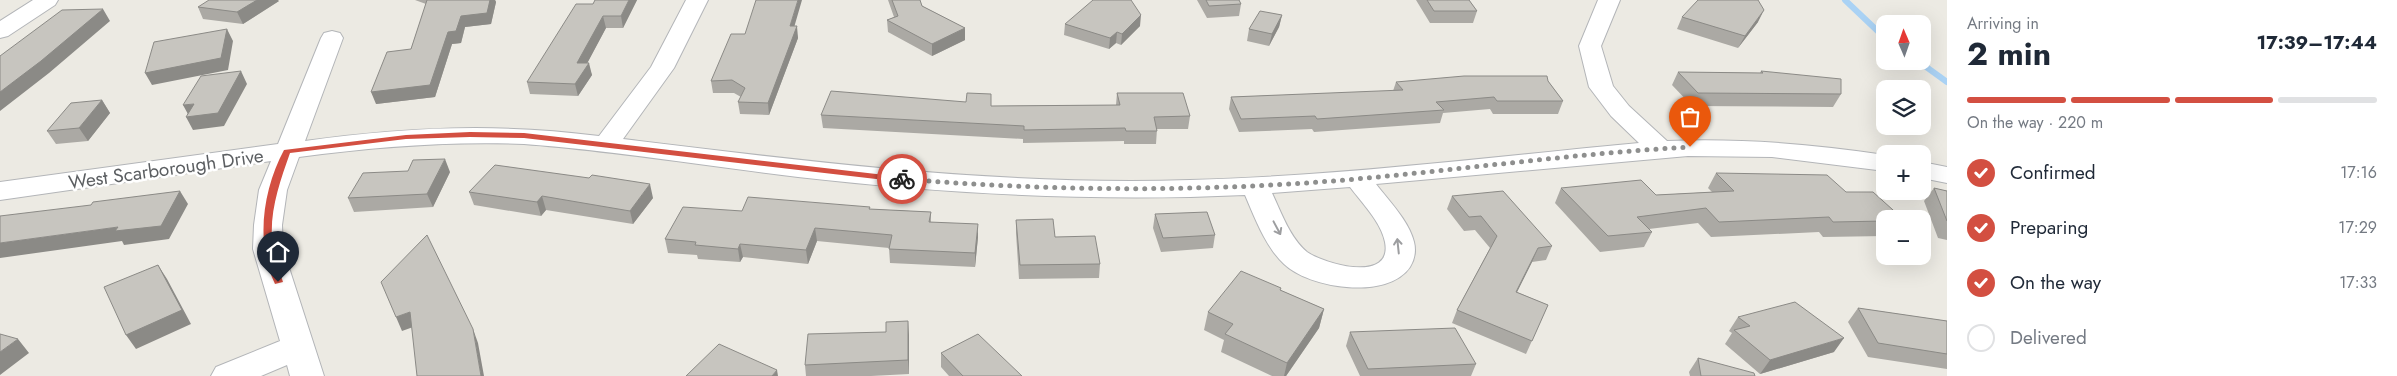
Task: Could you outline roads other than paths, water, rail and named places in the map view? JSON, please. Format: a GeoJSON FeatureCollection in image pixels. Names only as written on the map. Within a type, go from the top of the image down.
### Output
{"type":"FeatureCollection","features":[{"type":"Feature","properties":{"kind":"street"},"geometry":{"type":"LineString","coordinates":[[0,31],[47,0]]}},
{"type":"Feature","properties":{"kind":"street"},"geometry":{"type":"LineString","coordinates":[[605,145],[662,68],[680,38],[697,0]]}},
{"type":"Feature","properties":{"kind":"street"},"geometry":{"type":"LineString","coordinates":[[1609,0],[1590,46],[1600,87],[1620,111],[1660,149]]}},
{"type":"Feature","properties":{"kind":"street"},"geometry":{"type":"LineString","coordinates":[[228,376],[303,362],[268,250],[268,225],[273,190],[332,38]]}},
{"type":"Feature","properties":{"kind":"street","name":"West Scarborough Drive"},"geometry":{"type":"LineString","coordinates":[[0,191],[359,141],[470,134],[524,136],[799,169],[945,183],[1053,188],[1188,189],[1254,186],[1358,179],[1660,149],[1737,147],[1799,151],[1876,161]]}},
{"type":"Feature","properties":{"kind":"street"},"geometry":{"type":"LineString","coordinates":[[1931,172],[1947,175]]}},
{"type":"Feature","properties":{"kind":"street"},"geometry":{"type":"LineString","coordinates":[[1254,186],[1286,246],[1297,259],[1335,276],[1363,278],[1380,275],[1393,268],[1399,259],[1400,242],[1358,179]]}},
{"type":"Feature","properties":{"kind":"waterway"},"geometry":{"type":"LineString","coordinates":[[1845,0],[1876,29]]}},
{"type":"Feature","properties":{"kind":"waterway"},"geometry":{"type":"LineString","coordinates":[[1930,70],[1947,82]]}}]}
